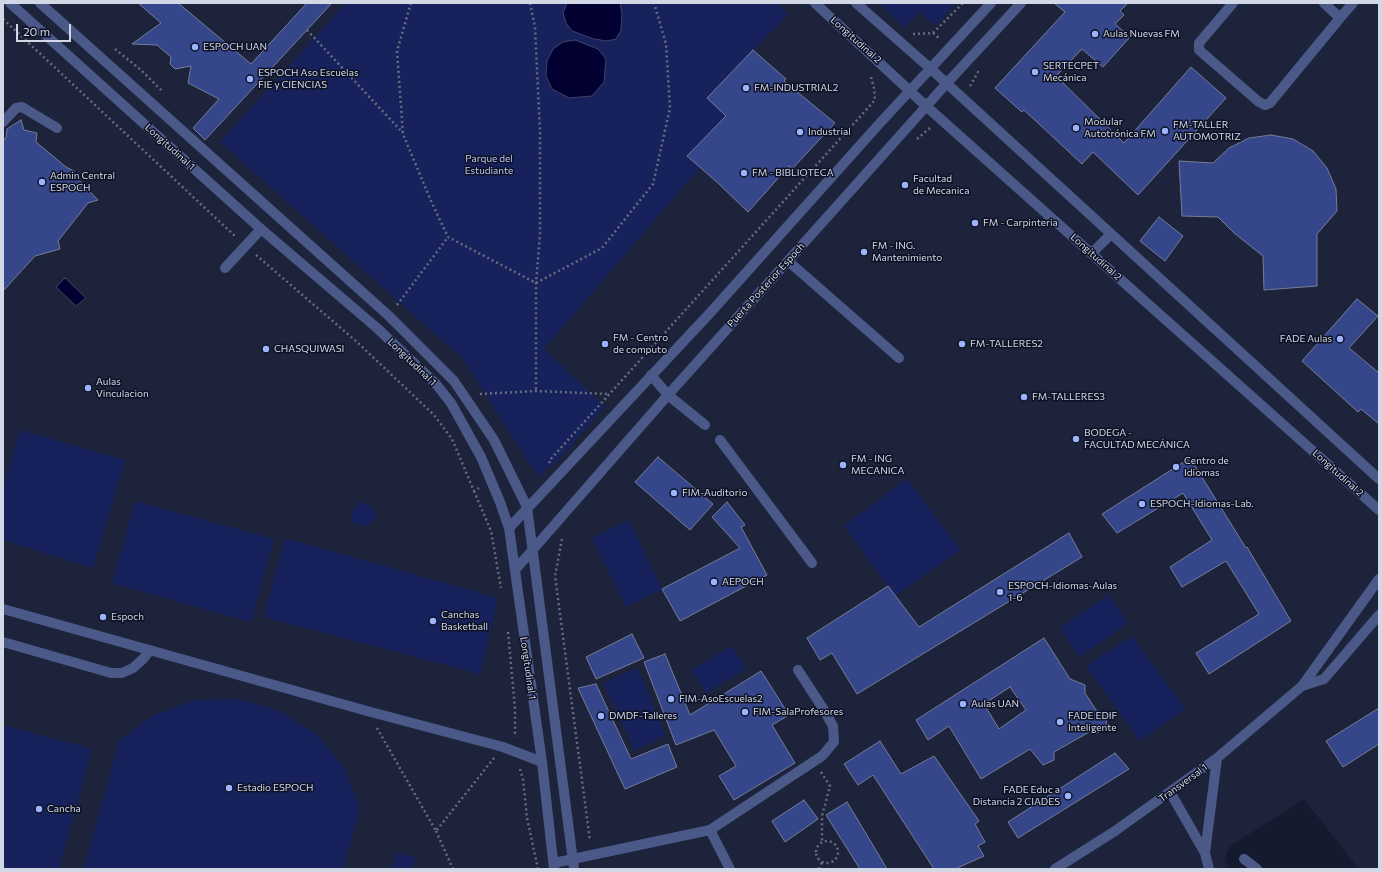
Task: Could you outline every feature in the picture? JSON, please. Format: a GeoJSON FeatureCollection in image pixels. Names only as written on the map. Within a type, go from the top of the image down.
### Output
{"type":"FeatureCollection","features":[{"type":"Feature","properties":{"kind":"street","name":"Longitudinal 1"},"geometry":{"type":"LineString","coordinates":[[10,3],[261,229],[377,328],[436,384],[450,403],[481,457],[509,528],[542,762],[554,866]]}},
{"type":"Feature","properties":{"kind":"street","name":"Longitudinal 1"},"geometry":{"type":"LineString","coordinates":[[40,3],[389,316],[454,381],[494,440],[527,507],[574,864]]}},
{"type":"Feature","properties":{"kind":"street","name":"Longitudinal 2"},"geometry":{"type":"LineString","coordinates":[[815,3],[926,106],[1379,510]]}},
{"type":"Feature","properties":{"kind":"street"},"geometry":{"type":"LineString","coordinates":[[856,3],[931,69],[1379,479]]}},
{"type":"Feature","properties":{"kind":"street"},"geometry":{"type":"LineString","coordinates":[[509,528],[710,313],[991,3]]}},
{"type":"Feature","properties":{"kind":"street","name":"Puerta Posterior Espoch"},"geometry":{"type":"LineString","coordinates":[[515,570],[668,395],[946,83],[1020,3]]}},
{"type":"Feature","properties":{"kind":"street"},"geometry":{"type":"LineString","coordinates":[[1233,3],[1199,43],[1199,50],[1259,102],[1265,105],[1270,103],[1353,3]]}},
{"type":"Feature","properties":{"kind":"street"},"geometry":{"type":"LineString","coordinates":[[1324,3],[1340,18]]}},
{"type":"Feature","properties":{"kind":"street"},"geometry":{"type":"LineString","coordinates":[[3,122],[16,108],[22,107],[57,128]]}},
{"type":"Feature","properties":{"kind":"street"},"geometry":{"type":"LineString","coordinates":[[225,268],[261,229]]}},
{"type":"Feature","properties":{"kind":"street"},"geometry":{"type":"LineString","coordinates":[[1092,253],[1111,234]]}},
{"type":"Feature","properties":{"kind":"street"},"geometry":{"type":"LineString","coordinates":[[788,261],[899,358]]}},
{"type":"Feature","properties":{"kind":"street"},"geometry":{"type":"LineString","coordinates":[[651,375],[668,395],[705,425]]}},
{"type":"Feature","properties":{"kind":"street"},"geometry":{"type":"LineString","coordinates":[[720,440],[812,563]]}},
{"type":"Feature","properties":{"kind":"street","name":"Transversal 1"},"geometry":{"type":"LineString","coordinates":[[1055,869],[1115,831],[1217,758],[1302,686],[1379,579]]}},
{"type":"Feature","properties":{"kind":"street"},"geometry":{"type":"LineString","coordinates":[[3,609],[366,711],[503,747],[542,762]]}},
{"type":"Feature","properties":{"kind":"street","name":"Transversal 1"},"geometry":{"type":"LineString","coordinates":[[1302,686],[1324,679],[1379,615]]}},
{"type":"Feature","properties":{"kind":"street"},"geometry":{"type":"LineString","coordinates":[[3,642],[111,673],[122,673],[134,668],[150,650]]}},
{"type":"Feature","properties":{"kind":"street"},"geometry":{"type":"LineString","coordinates":[[554,866],[574,864],[591,855],[710,830],[822,756],[834,742],[833,726],[798,670]]}},
{"type":"Feature","properties":{"kind":"street"},"geometry":{"type":"LineString","coordinates":[[1205,853],[1217,758]]}},
{"type":"Feature","properties":{"kind":"street"},"geometry":{"type":"LineString","coordinates":[[1170,792],[1205,853],[1209,869]]}},
{"type":"Feature","properties":{"kind":"street"},"geometry":{"type":"LineString","coordinates":[[710,830],[730,869]]}},
{"type":"Feature","properties":{"kind":"street"},"geometry":{"type":"LineString","coordinates":[[1244,859],[1257,869]]}},
{"type":"Feature","properties":{"kind":"path"},"geometry":{"type":"LineString","coordinates":[[411,3],[397,51],[403,134],[431,201],[448,237],[536,283]]}},
{"type":"Feature","properties":{"kind":"path"},"geometry":{"type":"LineString","coordinates":[[530,3],[534,27],[540,132],[540,235],[536,283],[536,391]]}},
{"type":"Feature","properties":{"kind":"path"},"geometry":{"type":"LineString","coordinates":[[536,283],[602,248],[653,184],[670,108],[666,44],[654,3]]}},
{"type":"Feature","properties":{"kind":"path"},"geometry":{"type":"LineString","coordinates":[[909,35],[933,33],[963,3]]}},
{"type":"Feature","properties":{"kind":"path"},"geometry":{"type":"LineString","coordinates":[[307,30],[403,134]]}},
{"type":"Feature","properties":{"kind":"path"},"geometry":{"type":"LineString","coordinates":[[933,33],[949,49]]}},
{"type":"Feature","properties":{"kind":"path"},"geometry":{"type":"LineString","coordinates":[[558,475],[549,461],[875,100],[871,77],[879,62]]}},
{"type":"Feature","properties":{"kind":"path"},"geometry":{"type":"LineString","coordinates":[[913,143],[941,119]]}},
{"type":"Feature","properties":{"kind":"path"},"geometry":{"type":"LineString","coordinates":[[389,316],[448,237]]}},
{"type":"Feature","properties":{"kind":"path"},"geometry":{"type":"LineString","coordinates":[[464,395],[536,391],[632,395]]}},
{"type":"Feature","properties":{"kind":"path"},"geometry":{"type":"LineString","coordinates":[[474,491],[491,531],[502,590]]}},
{"type":"Feature","properties":{"kind":"path"},"geometry":{"type":"LineString","coordinates":[[566,534],[562,540],[555,576],[589,828],[591,855]]}},
{"type":"Feature","properties":{"kind":"path"},"geometry":{"type":"LineString","coordinates":[[507,627],[515,708],[515,752],[523,779],[527,818],[538,869]]}},
{"type":"Feature","properties":{"kind":"path"},"geometry":{"type":"LineString","coordinates":[[366,711],[436,830],[453,869]]}},
{"type":"Feature","properties":{"kind":"path"},"geometry":{"type":"LineString","coordinates":[[436,830],[503,747]]}},
{"type":"Feature","properties":{"kind":"path"},"geometry":{"type":"LineString","coordinates":[[814,762],[830,786],[822,816],[822,842]]}},
{"type":"Feature","properties":{"kind":"path"},"geometry":{"type":"LineString","coordinates":[[827,840],[832,841],[839,849],[839,854],[832,862],[827,864],[822,862],[816,855],[818,845],[827,840]]}},
{"type":"Feature","properties":{"kind":"path"},"geometry":{"type":"LineString","coordinates":[[819,869],[822,862]]}},
{"type":"Feature","properties":{"kind":"shaded area"},"geometry":{"type":"Polygon","coordinates":[[[3,3],[1379,3],[1379,869],[1359,869],[1304,799],[1229,847],[1225,859],[1229,869],[3,869],[3,3]]]}},
{"type":"Feature","properties":{"kind":"shaded area"},"geometry":{"type":"Polygon","coordinates":[[[567,3],[620,3],[622,14],[621,30],[616,39],[607,41],[594,39],[572,31],[566,23],[563,13],[567,3]]]}},
{"type":"Feature","properties":{"kind":"shaded area"},"geometry":{"type":"Polygon","coordinates":[[[575,40],[598,49],[606,59],[604,82],[592,96],[569,98],[552,89],[546,76],[547,61],[553,49],[563,42],[575,40]]]}},
{"type":"Feature","properties":{"kind":"shaded area"},"geometry":{"type":"Polygon","coordinates":[[[65,278],[86,298],[76,306],[56,287],[65,278]]]}},
{"type":"Feature","properties":{"kind":"green space","name":"Parque del Estudiante"},"geometry":{"type":"Polygon","coordinates":[[[346,3],[776,3],[788,14],[708,97],[737,126],[544,349],[605,407],[559,459],[538,477],[463,359],[220,142],[346,3]]]}},
{"type":"Feature","properties":{"kind":"green space"},"geometry":{"type":"Polygon","coordinates":[[[879,3],[956,3],[936,26],[920,12],[904,27],[879,3]]]}},
{"type":"Feature","properties":{"kind":"green space"},"geometry":{"type":"Polygon","coordinates":[[[20,430],[125,460],[93,568],[3,540],[3,490],[20,430]]]}},
{"type":"Feature","properties":{"kind":"green space"},"geometry":{"type":"Polygon","coordinates":[[[907,479],[960,550],[895,596],[844,526],[907,479]]]}},
{"type":"Feature","properties":{"kind":"green space"},"geometry":{"type":"Polygon","coordinates":[[[135,501],[274,539],[251,622],[112,583],[135,501]]]}},
{"type":"Feature","properties":{"kind":"green space"},"geometry":{"type":"Polygon","coordinates":[[[361,501],[373,508],[376,520],[366,526],[352,522],[352,511],[361,501]]]}},
{"type":"Feature","properties":{"kind":"green space"},"geometry":{"type":"Polygon","coordinates":[[[629,520],[662,589],[626,607],[592,538],[629,520]]]}},
{"type":"Feature","properties":{"kind":"green space"},"geometry":{"type":"Polygon","coordinates":[[[285,538],[498,598],[480,674],[264,617],[285,538]]]}},
{"type":"Feature","properties":{"kind":"green space"},"geometry":{"type":"Polygon","coordinates":[[[1108,595],[1128,623],[1080,657],[1060,628],[1108,595]]]}},
{"type":"Feature","properties":{"kind":"green space"},"geometry":{"type":"Polygon","coordinates":[[[1132,636],[1185,709],[1140,741],[1086,666],[1132,636]]]}},
{"type":"Feature","properties":{"kind":"green space"},"geometry":{"type":"Polygon","coordinates":[[[732,646],[746,669],[706,693],[691,670],[732,646]]]}},
{"type":"Feature","properties":{"kind":"green space"},"geometry":{"type":"Polygon","coordinates":[[[638,668],[665,736],[635,751],[604,683],[638,668]]]}},
{"type":"Feature","properties":{"kind":"green space","name":"Estadio ESPOCH"},"geometry":{"type":"Polygon","coordinates":[[[239,699],[280,711],[317,735],[344,768],[360,808],[343,869],[84,869],[119,740],[154,715],[195,700],[239,699]]]}},
{"type":"Feature","properties":{"kind":"green space","name":"Cancha"},"geometry":{"type":"Polygon","coordinates":[[[3,725],[92,749],[59,869],[3,869],[3,725]]]}},
{"type":"Feature","properties":{"kind":"green space"},"geometry":{"type":"Polygon","coordinates":[[[397,853],[416,858],[412,869],[392,869],[397,853]]]}},
{"type":"Feature","properties":{"kind":"building"},"geometry":{"type":"Polygon","coordinates":[[[138,3],[178,3],[251,64],[307,3],[332,3],[205,140],[193,128],[219,99],[188,83],[191,66],[175,69],[170,64],[171,57],[157,45],[132,44],[161,23],[138,3]]]}},
{"type":"Feature","properties":{"kind":"building"},"geometry":{"type":"Polygon","coordinates":[[[1054,3],[1128,3],[1120,11],[1124,15],[1115,24],[1130,37],[1103,67],[1082,49],[1056,76],[1124,143],[1191,67],[1226,98],[1138,195],[1093,152],[1082,164],[1024,110],[1022,112],[995,88],[1065,12],[1054,3]]]}},
{"type":"Feature","properties":{"kind":"building"},"geometry":{"type":"Polygon","coordinates":[[[753,50],[786,79],[784,81],[835,123],[792,169],[789,166],[748,212],[687,156],[726,116],[707,98],[753,50]]]}},
{"type":"Feature","properties":{"kind":"building","name":"Admin Central ESPOCH"},"geometry":{"type":"Polygon","coordinates":[[[21,120],[24,130],[37,133],[36,142],[66,167],[74,171],[75,176],[98,200],[88,203],[58,241],[60,249],[35,256],[3,291],[3,141],[6,138],[7,129],[21,120]]]}},
{"type":"Feature","properties":{"kind":"building"},"geometry":{"type":"Polygon","coordinates":[[[1271,135],[1293,139],[1313,151],[1327,168],[1336,189],[1337,211],[1317,234],[1317,286],[1264,290],[1263,256],[1234,233],[1218,217],[1182,216],[1179,161],[1213,163],[1229,148],[1249,138],[1271,135]]]}},
{"type":"Feature","properties":{"kind":"building"},"geometry":{"type":"Polygon","coordinates":[[[1159,217],[1183,236],[1165,261],[1140,241],[1159,217]]]}},
{"type":"Feature","properties":{"kind":"building"},"geometry":{"type":"Polygon","coordinates":[[[1357,299],[1378,316],[1349,348],[1379,373],[1379,424],[1361,409],[1358,412],[1302,361],[1357,299]]]}},
{"type":"Feature","properties":{"kind":"building","name":"FIM-Auditorio"},"geometry":{"type":"Polygon","coordinates":[[[658,457],[713,504],[690,530],[635,482],[658,457]]]}},
{"type":"Feature","properties":{"kind":"building"},"geometry":{"type":"Polygon","coordinates":[[[1190,458],[1246,548],[1247,547],[1291,621],[1209,674],[1196,653],[1259,614],[1226,561],[1182,587],[1170,567],[1212,540],[1183,493],[1117,533],[1102,514],[1190,458]]]}},
{"type":"Feature","properties":{"kind":"building","name":"AEPOCH"},"geometry":{"type":"Polygon","coordinates":[[[727,502],[745,525],[741,527],[767,575],[680,621],[662,589],[740,548],[712,517],[727,502]]]}},
{"type":"Feature","properties":{"kind":"building"},"geometry":{"type":"Polygon","coordinates":[[[1069,533],[1082,557],[857,694],[832,653],[820,660],[807,638],[888,586],[919,627],[1069,533]]]}},
{"type":"Feature","properties":{"kind":"building"},"geometry":{"type":"Polygon","coordinates":[[[632,634],[644,658],[596,679],[586,657],[632,634]]]}},
{"type":"Feature","properties":{"kind":"building"},"geometry":{"type":"Polygon","coordinates":[[[1044,638],[1070,679],[1085,685],[1085,693],[1096,710],[1105,715],[1107,725],[1098,733],[1091,731],[1054,752],[1054,760],[1043,765],[1030,749],[981,779],[949,726],[928,740],[916,720],[1044,638]],[[1010,687],[984,704],[999,729],[1026,710],[1010,687]]]}},
{"type":"Feature","properties":{"kind":"building"},"geometry":{"type":"Polygon","coordinates":[[[665,654],[690,715],[761,671],[789,715],[772,725],[795,763],[734,800],[719,776],[736,766],[714,730],[676,745],[644,662],[665,654]]]}},
{"type":"Feature","properties":{"kind":"building","name":"DMDF-Talleres"},"geometry":{"type":"Polygon","coordinates":[[[596,684],[631,759],[668,744],[677,767],[625,789],[578,688],[596,684]]]}},
{"type":"Feature","properties":{"kind":"building"},"geometry":{"type":"Polygon","coordinates":[[[1379,708],[1379,744],[1343,767],[1326,741],[1379,708]]]}},
{"type":"Feature","properties":{"kind":"building"},"geometry":{"type":"Polygon","coordinates":[[[880,741],[901,774],[934,756],[979,821],[975,824],[985,842],[978,846],[984,856],[955,869],[934,869],[873,775],[858,785],[844,764],[880,741]]]}},
{"type":"Feature","properties":{"kind":"building","name":"FADE Educ a Distancia 2 CIADES"},"geometry":{"type":"Polygon","coordinates":[[[1115,753],[1129,769],[1018,838],[1008,822],[1115,753]]]}},
{"type":"Feature","properties":{"kind":"building"},"geometry":{"type":"Polygon","coordinates":[[[804,800],[818,819],[785,842],[772,821],[804,800]]]}},
{"type":"Feature","properties":{"kind":"building"},"geometry":{"type":"Polygon","coordinates":[[[847,802],[887,869],[860,869],[826,815],[847,802]]]}},
{"type":"Feature","properties":{"kind":"place","name":"Aulas Nuevas FM"},"geometry":{"type":"Point","coordinates":[1095,34]}},
{"type":"Feature","properties":{"kind":"place","name":"ESPOCH UAN"},"geometry":{"type":"Point","coordinates":[195,47]}},
{"type":"Feature","properties":{"kind":"place","name":"SERTECPET Mecánica"},"geometry":{"type":"Point","coordinates":[1035,72]}},
{"type":"Feature","properties":{"kind":"place","name":"ESPOCH Aso Escuelas FIE y CIENCIAS"},"geometry":{"type":"Point","coordinates":[250,79]}},
{"type":"Feature","properties":{"kind":"place","name":"FM-INDUSTRIAL2"},"geometry":{"type":"Point","coordinates":[746,88]}},
{"type":"Feature","properties":{"kind":"place","name":"Modular Autotrónica FM"},"geometry":{"type":"Point","coordinates":[1076,128]}},
{"type":"Feature","properties":{"kind":"place","name":"FM-TALLER AUTOMOTRIZ"},"geometry":{"type":"Point","coordinates":[1165,131]}},
{"type":"Feature","properties":{"kind":"place","name":"Industrial"},"geometry":{"type":"Point","coordinates":[800,132]}},
{"type":"Feature","properties":{"kind":"place","name":"FM - BIBLIOTECA"},"geometry":{"type":"Point","coordinates":[744,173]}},
{"type":"Feature","properties":{"kind":"place","name":"Admin Central ESPOCH"},"geometry":{"type":"Point","coordinates":[42,182]}},
{"type":"Feature","properties":{"kind":"place","name":"Facultad de Mecanica"},"geometry":{"type":"Point","coordinates":[905,185]}},
{"type":"Feature","properties":{"kind":"place","name":"FM - Carpinteria"},"geometry":{"type":"Point","coordinates":[975,223]}},
{"type":"Feature","properties":{"kind":"place","name":"FM - ING. Mantenimiento"},"geometry":{"type":"Point","coordinates":[864,252]}},
{"type":"Feature","properties":{"kind":"place","name":"FADE Aulas"},"geometry":{"type":"Point","coordinates":[1340,339]}},
{"type":"Feature","properties":{"kind":"place","name":"FM - Centro de computo"},"geometry":{"type":"Point","coordinates":[605,344]}},
{"type":"Feature","properties":{"kind":"place","name":"FM-TALLERES2"},"geometry":{"type":"Point","coordinates":[962,344]}},
{"type":"Feature","properties":{"kind":"place","name":"CHASQUIWASI"},"geometry":{"type":"Point","coordinates":[266,349]}},
{"type":"Feature","properties":{"kind":"place","name":"Aulas Vinculacion"},"geometry":{"type":"Point","coordinates":[88,388]}},
{"type":"Feature","properties":{"kind":"place","name":"FM-TALLERES3"},"geometry":{"type":"Point","coordinates":[1024,397]}},
{"type":"Feature","properties":{"kind":"place","name":"BODEGA - FACULTAD MECÁNICA"},"geometry":{"type":"Point","coordinates":[1076,439]}},
{"type":"Feature","properties":{"kind":"place","name":"FM - ING MECANICA"},"geometry":{"type":"Point","coordinates":[843,465]}},
{"type":"Feature","properties":{"kind":"place","name":"Centro de Idiomas"},"geometry":{"type":"Point","coordinates":[1176,467]}},
{"type":"Feature","properties":{"kind":"place","name":"FIM-Auditorio"},"geometry":{"type":"Point","coordinates":[674,493]}},
{"type":"Feature","properties":{"kind":"place","name":"ESPOCH-Idiomas-Lab."},"geometry":{"type":"Point","coordinates":[1142,504]}},
{"type":"Feature","properties":{"kind":"place","name":"AEPOCH"},"geometry":{"type":"Point","coordinates":[714,582]}},
{"type":"Feature","properties":{"kind":"place","name":"ESPOCH-Idiomas-Aulas 1-6"},"geometry":{"type":"Point","coordinates":[1000,592]}},
{"type":"Feature","properties":{"kind":"place","name":"Espoch"},"geometry":{"type":"Point","coordinates":[103,617]}},
{"type":"Feature","properties":{"kind":"place","name":"Canchas Basketball"},"geometry":{"type":"Point","coordinates":[433,621]}},
{"type":"Feature","properties":{"kind":"place","name":"FIM-AsoEscuelas2"},"geometry":{"type":"Point","coordinates":[671,699]}},
{"type":"Feature","properties":{"kind":"place","name":"Aulas UAN"},"geometry":{"type":"Point","coordinates":[963,704]}},
{"type":"Feature","properties":{"kind":"place","name":"FIM-SalaProfesores"},"geometry":{"type":"Point","coordinates":[745,712]}},
{"type":"Feature","properties":{"kind":"place","name":"DMDF-Talleres"},"geometry":{"type":"Point","coordinates":[601,716]}},
{"type":"Feature","properties":{"kind":"place","name":"FADE EDIF Inteligente"},"geometry":{"type":"Point","coordinates":[1060,722]}},
{"type":"Feature","properties":{"kind":"place","name":"Estadio ESPOCH"},"geometry":{"type":"Point","coordinates":[229,788]}},
{"type":"Feature","properties":{"kind":"place","name":"FADE Educ a Distancia 2 CIADES"},"geometry":{"type":"Point","coordinates":[1068,796]}},
{"type":"Feature","properties":{"kind":"place","name":"Cancha"},"geometry":{"type":"Point","coordinates":[39,809]}}]}
